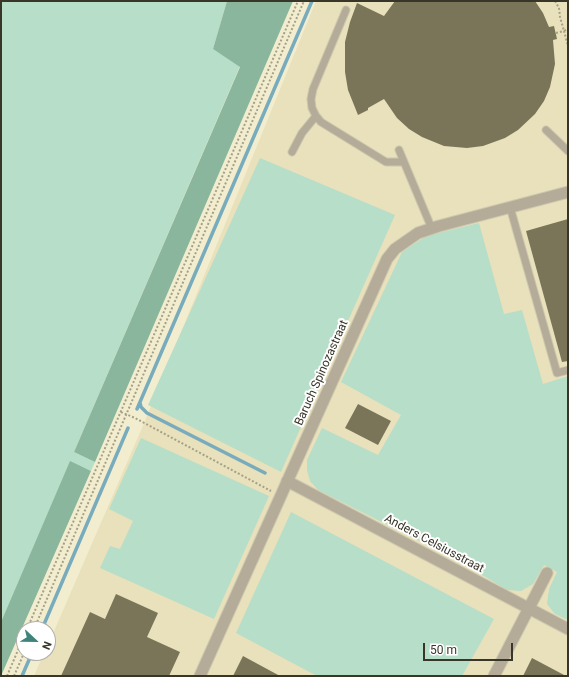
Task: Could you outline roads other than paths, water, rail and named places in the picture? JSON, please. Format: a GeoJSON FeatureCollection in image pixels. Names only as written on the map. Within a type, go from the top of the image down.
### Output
{"type":"FeatureCollection","features":[{"type":"Feature","properties":{"kind":"street","name":"Baruch Spinozastraat"},"geometry":{"type":"LineString","coordinates":[[200,676],[387,259],[395,249],[418,233],[568,192]]}},
{"type":"Feature","properties":{"kind":"street","name":"Anders Celsiusstraat"},"geometry":{"type":"LineString","coordinates":[[287,481],[568,629]]}},
{"type":"Feature","properties":{"kind":"street"},"geometry":{"type":"LineString","coordinates":[[494,676],[530,609],[547,573]]}},
{"type":"Feature","properties":{"kind":"lane"},"geometry":{"type":"LineString","coordinates":[[346,10],[313,89],[311,99],[312,108],[321,122],[386,162],[404,162]]}},
{"type":"Feature","properties":{"kind":"lane"},"geometry":{"type":"LineString","coordinates":[[292,152],[302,133],[316,116]]}},
{"type":"Feature","properties":{"kind":"lane"},"geometry":{"type":"LineString","coordinates":[[546,130],[568,151]]}},
{"type":"Feature","properties":{"kind":"lane"},"geometry":{"type":"LineString","coordinates":[[399,150],[432,229]]}},
{"type":"Feature","properties":{"kind":"lane"},"geometry":{"type":"LineString","coordinates":[[510,207],[558,373],[568,370]]}},
{"type":"Feature","properties":{"kind":"waterway"},"geometry":{"type":"LineString","coordinates":[[137,409],[312,1]]}},
{"type":"Feature","properties":{"kind":"waterway"},"geometry":{"type":"LineString","coordinates":[[140,403],[141,407],[147,413],[265,473]]}},
{"type":"Feature","properties":{"kind":"waterway"},"geometry":{"type":"LineString","coordinates":[[45,621],[128,428]]}},
{"type":"Feature","properties":{"kind":"waterway"},"geometry":{"type":"LineString","coordinates":[[22,676],[29,661]]}}]}
